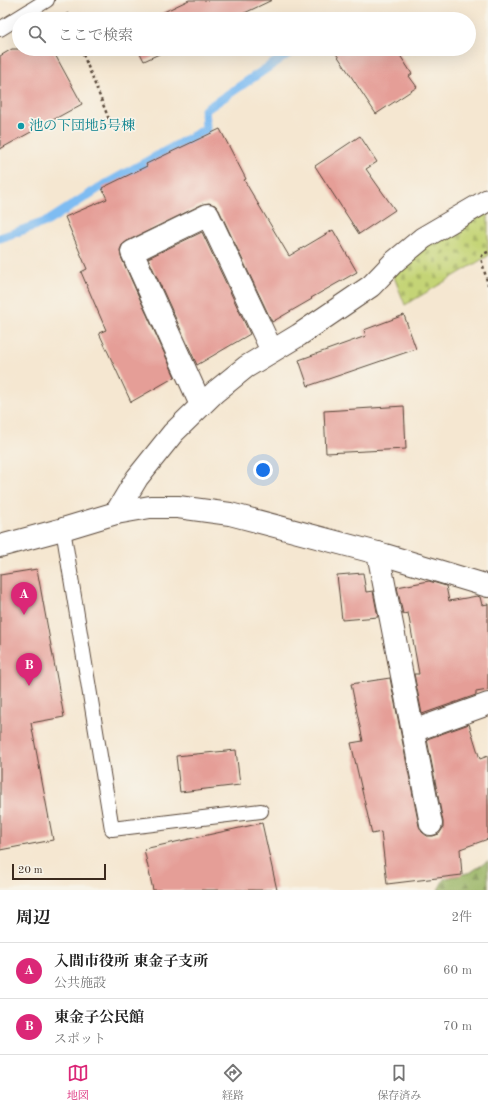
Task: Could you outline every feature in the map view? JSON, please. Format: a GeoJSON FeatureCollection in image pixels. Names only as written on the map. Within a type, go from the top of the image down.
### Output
{"type":"FeatureCollection","features":[{"type":"Feature","properties":{"kind":"street"},"geometry":{"type":"LineString","coordinates":[[116,513],[137,478],[173,433],[215,392],[246,367],[299,335],[372,286],[394,262],[423,238],[488,200]]}},
{"type":"Feature","properties":{"kind":"street"},"geometry":{"type":"LineString","coordinates":[[201,405],[132,252],[208,215],[272,351]]}},
{"type":"Feature","properties":{"kind":"street"},"geometry":{"type":"LineString","coordinates":[[0,546],[63,530],[116,513],[150,506],[178,506],[230,514],[378,554],[488,586]]}},
{"type":"Feature","properties":{"kind":"street"},"geometry":{"type":"LineString","coordinates":[[378,554],[431,824]]}},
{"type":"Feature","properties":{"kind":"street"},"geometry":{"type":"LineString","coordinates":[[413,732],[488,704]]}},
{"type":"Feature","properties":{"kind":"lane"},"geometry":{"type":"LineString","coordinates":[[28,12],[47,0]]}},
{"type":"Feature","properties":{"kind":"lane"},"geometry":{"type":"LineString","coordinates":[[0,29],[12,22]]}},
{"type":"Feature","properties":{"kind":"lane"},"geometry":{"type":"LineString","coordinates":[[63,530],[112,828],[260,811]]}},
{"type":"Feature","properties":{"kind":"path"},"geometry":{"type":"LineString","coordinates":[[84,56],[112,126]]}},
{"type":"Feature","properties":{"kind":"path"},"geometry":{"type":"LineString","coordinates":[[488,252],[483,254],[481,258],[488,285]]}},
{"type":"Feature","properties":{"kind":"green space"},"geometry":{"type":"Polygon","coordinates":[[[488,204],[488,256],[405,305],[391,269],[488,204]]]}},
{"type":"Feature","properties":{"kind":"green space"},"geometry":{"type":"Polygon","coordinates":[[[488,861],[488,890],[438,890],[444,879],[471,872],[488,861]]]}},
{"type":"Feature","properties":{"kind":"building"},"geometry":{"type":"Polygon","coordinates":[[[189,0],[272,0],[247,12],[164,12],[189,0]]]}},
{"type":"Feature","properties":{"kind":"building","name":"池の下団地5号棟"},"geometry":{"type":"Polygon","coordinates":[[[12,49],[12,56],[56,56],[82,104],[0,149],[0,56],[12,49]]]}},
{"type":"Feature","properties":{"kind":"building"},"geometry":{"type":"Polygon","coordinates":[[[142,56],[155,56],[144,61],[142,56]]]}},
{"type":"Feature","properties":{"kind":"building"},"geometry":{"type":"Polygon","coordinates":[[[338,56],[400,56],[412,74],[409,76],[417,87],[376,114],[338,56]]]}},
{"type":"Feature","properties":{"kind":"building"},"geometry":{"type":"Polygon","coordinates":[[[220,129],[246,179],[244,180],[289,256],[333,230],[357,272],[272,322],[219,210],[215,205],[209,203],[203,204],[127,241],[122,245],[120,250],[121,257],[175,377],[131,402],[99,333],[106,330],[81,272],[87,269],[65,217],[107,199],[102,188],[147,166],[146,164],[220,129]]]}},
{"type":"Feature","properties":{"kind":"building"},"geometry":{"type":"Polygon","coordinates":[[[360,136],[377,162],[366,169],[395,210],[359,234],[315,166],[360,136]]]}},
{"type":"Feature","properties":{"kind":"building"},"geometry":{"type":"Polygon","coordinates":[[[202,232],[250,334],[197,365],[148,258],[202,232]]]}},
{"type":"Feature","properties":{"kind":"building"},"geometry":{"type":"Polygon","coordinates":[[[404,315],[416,349],[308,386],[299,360],[366,336],[364,330],[404,315]]]}},
{"type":"Feature","properties":{"kind":"building"},"geometry":{"type":"Polygon","coordinates":[[[404,406],[406,449],[326,453],[324,411],[404,406]]]}},
{"type":"Feature","properties":{"kind":"building"},"geometry":{"type":"Polygon","coordinates":[[[37,569],[64,717],[31,723],[53,840],[0,850],[0,575],[37,569]]]}},
{"type":"Feature","properties":{"kind":"building"},"geometry":{"type":"Polygon","coordinates":[[[363,573],[366,592],[373,591],[378,617],[342,620],[337,575],[363,573]]]}},
{"type":"Feature","properties":{"kind":"building"},"geometry":{"type":"Polygon","coordinates":[[[429,581],[446,586],[449,601],[477,596],[480,597],[482,605],[488,604],[488,690],[476,692],[476,695],[422,714],[414,674],[419,674],[409,618],[408,613],[403,614],[397,587],[429,581]]]}},
{"type":"Feature","properties":{"kind":"building"},"geometry":{"type":"Polygon","coordinates":[[[390,678],[419,826],[422,832],[427,836],[439,834],[443,828],[443,822],[427,739],[469,724],[480,759],[488,756],[488,839],[460,849],[462,875],[387,884],[381,832],[372,834],[351,743],[363,741],[351,684],[390,678]]]}},
{"type":"Feature","properties":{"kind":"building"},"geometry":{"type":"Polygon","coordinates":[[[236,750],[240,785],[180,792],[176,756],[236,750]]]}},
{"type":"Feature","properties":{"kind":"building"},"geometry":{"type":"Polygon","coordinates":[[[262,823],[277,890],[153,890],[144,849],[262,823]]]}},
{"type":"Feature","properties":{"kind":"waterway"},"geometry":{"type":"LineString","coordinates":[[0,238],[48,221],[99,188],[206,129],[205,110],[285,56]]}},
{"type":"Feature","properties":{"kind":"place","name":"池の下団地5号棟"},"geometry":{"type":"Point","coordinates":[21,126]}},
{"type":"Feature","properties":{"kind":"place","name":"入間市役所 東金子支所"},"geometry":{"type":"Point","coordinates":[24,615]}},
{"type":"Feature","properties":{"kind":"place","name":"東金子公民館"},"geometry":{"type":"Point","coordinates":[29,686]}}]}
